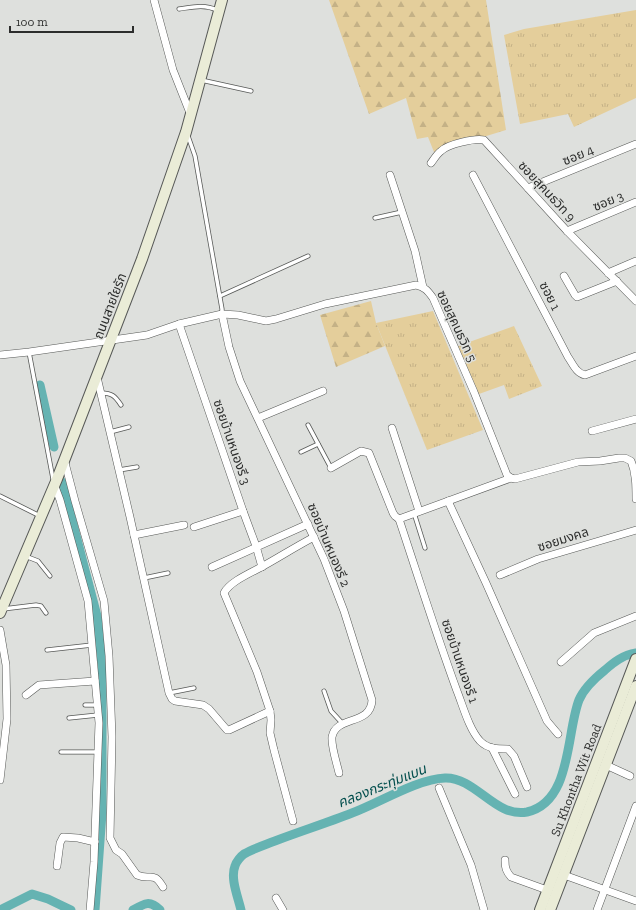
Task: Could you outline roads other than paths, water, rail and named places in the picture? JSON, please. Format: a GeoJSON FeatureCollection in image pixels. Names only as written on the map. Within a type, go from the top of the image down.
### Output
{"type":"FeatureCollection","features":[{"type":"Feature","properties":{"kind":"street"},"geometry":{"type":"LineString","coordinates":[[154,0],[173,70],[190,113]]}},
{"type":"Feature","properties":{"kind":"street","name":"ถนนสายใยรัก"},"geometry":{"type":"LineString","coordinates":[[1,611],[41,517],[142,259],[186,132],[222,0]]}},
{"type":"Feature","properties":{"kind":"street","name":"ซอยสุคนธวิท 9"},"geometry":{"type":"LineString","coordinates":[[431,164],[440,151],[445,147],[473,140],[484,140],[567,231],[636,301]]}},
{"type":"Feature","properties":{"kind":"street","name":"ซอย 4"},"geometry":{"type":"LineString","coordinates":[[528,188],[636,144]]}},
{"type":"Feature","properties":{"kind":"street"},"geometry":{"type":"LineString","coordinates":[[390,175],[417,258],[423,287]]}},
{"type":"Feature","properties":{"kind":"street","name":"ซอย 1"},"geometry":{"type":"LineString","coordinates":[[473,175],[568,357],[577,371],[580,374],[585,375],[636,356]]}},
{"type":"Feature","properties":{"kind":"street","name":"ซอย 3"},"geometry":{"type":"LineString","coordinates":[[567,231],[636,202]]}},
{"type":"Feature","properties":{"kind":"street"},"geometry":{"type":"LineString","coordinates":[[608,272],[636,261]]}},
{"type":"Feature","properties":{"kind":"street"},"geometry":{"type":"LineString","coordinates":[[564,276],[578,297],[617,281]]}},
{"type":"Feature","properties":{"kind":"street","name":"ซอยสุคนธวิท 5"},"geometry":{"type":"LineString","coordinates":[[0,354],[29,352],[147,335],[179,324],[222,314],[238,315],[266,321],[340,300],[416,285],[423,287],[433,298],[474,392],[507,475],[511,478]]}},
{"type":"Feature","properties":{"kind":"street","name":"ซอยบ้านหนองรี 2"},"geometry":{"type":"LineString","coordinates":[[222,314],[233,363],[240,381],[324,559],[344,611],[372,700],[370,710],[364,715],[343,724]]}},
{"type":"Feature","properties":{"kind":"street","name":"ซอยบ้านหนองรี 3"},"geometry":{"type":"LineString","coordinates":[[179,324],[262,567]]}},
{"type":"Feature","properties":{"kind":"street"},"geometry":{"type":"LineString","coordinates":[[97,377],[169,693],[172,699],[176,701],[203,705],[209,709],[227,730],[270,711]]}},
{"type":"Feature","properties":{"kind":"street"},"geometry":{"type":"LineString","coordinates":[[258,418],[323,391]]}},
{"type":"Feature","properties":{"kind":"street"},"geometry":{"type":"LineString","coordinates":[[592,431],[636,419]]}},
{"type":"Feature","properties":{"kind":"street"},"geometry":{"type":"LineString","coordinates":[[392,428],[416,512]]}},
{"type":"Feature","properties":{"kind":"street","name":"ซอยบ้านหนองรี 1"},"geometry":{"type":"LineString","coordinates":[[331,468],[361,451],[369,453],[393,513],[399,518],[452,676],[468,718],[479,740],[485,746],[508,749],[514,756],[526,787]]}},
{"type":"Feature","properties":{"kind":"street"},"geometry":{"type":"LineString","coordinates":[[399,518],[511,478],[515,479],[578,462],[625,458],[631,461],[634,466],[636,499]]}},
{"type":"Feature","properties":{"kind":"street"},"geometry":{"type":"LineString","coordinates":[[64,459],[104,602],[109,656],[112,737],[110,838],[116,850],[122,854],[137,875],[141,877],[151,876],[156,878],[163,887]]}},
{"type":"Feature","properties":{"kind":"street"},"geometry":{"type":"LineString","coordinates":[[54,484],[60,500],[88,601],[98,705],[95,842],[91,909]]}},
{"type":"Feature","properties":{"kind":"street"},"geometry":{"type":"LineString","coordinates":[[448,501],[486,582],[547,722],[558,734]]}},
{"type":"Feature","properties":{"kind":"street"},"geometry":{"type":"LineString","coordinates":[[194,527],[242,511]]}},
{"type":"Feature","properties":{"kind":"street"},"geometry":{"type":"LineString","coordinates":[[212,567],[308,524]]}},
{"type":"Feature","properties":{"kind":"street"},"geometry":{"type":"LineString","coordinates":[[134,536],[184,526]]}},
{"type":"Feature","properties":{"kind":"street","name":"ซอยมงคล"},"geometry":{"type":"LineString","coordinates":[[500,575],[538,559],[636,530]]}},
{"type":"Feature","properties":{"kind":"street"},"geometry":{"type":"LineString","coordinates":[[293,821],[270,732],[270,711],[257,672],[224,593],[229,587],[281,554],[314,537]]}},
{"type":"Feature","properties":{"kind":"street"},"geometry":{"type":"LineString","coordinates":[[561,662],[594,633],[636,616]]}},
{"type":"Feature","properties":{"kind":"street"},"geometry":{"type":"LineString","coordinates":[[0,630],[6,665],[7,719],[0,780]]}},
{"type":"Feature","properties":{"kind":"street","name":"Su Khontha Wit Road"},"geometry":{"type":"LineString","coordinates":[[540,910],[636,659]]}},
{"type":"Feature","properties":{"kind":"street"},"geometry":{"type":"LineString","coordinates":[[26,695],[39,685],[95,681]]}},
{"type":"Feature","properties":{"kind":"street","name":"Su Khontha Wit Road"},"geometry":{"type":"LineString","coordinates":[[550,910],[636,686]]}},
{"type":"Feature","properties":{"kind":"street"},"geometry":{"type":"LineString","coordinates":[[339,774],[332,738],[337,727],[343,724]]}},
{"type":"Feature","properties":{"kind":"street"},"geometry":{"type":"LineString","coordinates":[[492,748],[515,794]]}},
{"type":"Feature","properties":{"kind":"street"},"geometry":{"type":"LineString","coordinates":[[606,766],[630,776]]}},
{"type":"Feature","properties":{"kind":"street"},"geometry":{"type":"LineString","coordinates":[[440,788],[471,865],[484,910]]}},
{"type":"Feature","properties":{"kind":"street"},"geometry":{"type":"LineString","coordinates":[[597,910],[636,806]]}},
{"type":"Feature","properties":{"kind":"street"},"geometry":{"type":"LineString","coordinates":[[57,866],[60,843],[63,837],[78,838],[95,842]]}},
{"type":"Feature","properties":{"kind":"street"},"geometry":{"type":"LineString","coordinates":[[505,860],[505,868],[511,877],[547,890]]}},
{"type":"Feature","properties":{"kind":"street"},"geometry":{"type":"LineString","coordinates":[[564,875],[636,901]]}},
{"type":"Feature","properties":{"kind":"street"},"geometry":{"type":"LineString","coordinates":[[276,898],[283,910]]}},
{"type":"Feature","properties":{"kind":"lane"},"geometry":{"type":"LineString","coordinates":[[179,9],[201,6],[219,10]]}},
{"type":"Feature","properties":{"kind":"lane"},"geometry":{"type":"LineString","coordinates":[[200,80],[251,91]]}},
{"type":"Feature","properties":{"kind":"lane"},"geometry":{"type":"LineString","coordinates":[[186,132],[195,156],[222,314]]}},
{"type":"Feature","properties":{"kind":"lane"},"geometry":{"type":"LineString","coordinates":[[375,218],[402,212]]}},
{"type":"Feature","properties":{"kind":"lane"},"geometry":{"type":"LineString","coordinates":[[220,296],[308,256]]}},
{"type":"Feature","properties":{"kind":"lane"},"geometry":{"type":"LineString","coordinates":[[29,352],[54,484]]}},
{"type":"Feature","properties":{"kind":"lane"},"geometry":{"type":"LineString","coordinates":[[101,393],[111,394],[116,397],[121,405]]}},
{"type":"Feature","properties":{"kind":"lane"},"geometry":{"type":"LineString","coordinates":[[308,425],[331,468]]}},
{"type":"Feature","properties":{"kind":"lane"},"geometry":{"type":"LineString","coordinates":[[110,432],[129,427]]}},
{"type":"Feature","properties":{"kind":"lane"},"geometry":{"type":"LineString","coordinates":[[301,452],[318,444]]}},
{"type":"Feature","properties":{"kind":"lane"},"geometry":{"type":"LineString","coordinates":[[119,470],[137,467]]}},
{"type":"Feature","properties":{"kind":"lane"},"geometry":{"type":"LineString","coordinates":[[0,496],[41,517]]}},
{"type":"Feature","properties":{"kind":"lane"},"geometry":{"type":"LineString","coordinates":[[416,512],[425,548]]}},
{"type":"Feature","properties":{"kind":"lane"},"geometry":{"type":"LineString","coordinates":[[24,556],[38,561],[50,576]]}},
{"type":"Feature","properties":{"kind":"lane"},"geometry":{"type":"LineString","coordinates":[[144,578],[168,573]]}},
{"type":"Feature","properties":{"kind":"lane"},"geometry":{"type":"LineString","coordinates":[[1,611],[36,605],[41,606],[46,613]]}},
{"type":"Feature","properties":{"kind":"lane"},"geometry":{"type":"LineString","coordinates":[[48,650],[92,645]]}},
{"type":"Feature","properties":{"kind":"lane"},"geometry":{"type":"LineString","coordinates":[[169,693],[194,688]]}},
{"type":"Feature","properties":{"kind":"lane"},"geometry":{"type":"LineString","coordinates":[[324,691],[331,711],[343,724]]}},
{"type":"Feature","properties":{"kind":"lane"},"geometry":{"type":"LineString","coordinates":[[85,705],[98,705]]}},
{"type":"Feature","properties":{"kind":"lane"},"geometry":{"type":"LineString","coordinates":[[69,718],[98,715]]}},
{"type":"Feature","properties":{"kind":"lane"},"geometry":{"type":"LineString","coordinates":[[61,752],[98,752]]}},
{"type":"Feature","properties":{"kind":"waterway"},"geometry":{"type":"LineString","coordinates":[[40,385],[54,447]]}},
{"type":"Feature","properties":{"kind":"waterway"},"geometry":{"type":"LineString","coordinates":[[62,482],[97,616],[102,665],[102,813],[95,910]]}},
{"type":"Feature","properties":{"kind":"waterway","name":"คลองกระทุ่มแบน"},"geometry":{"type":"LineString","coordinates":[[241,910],[233,876],[236,864],[244,854],[363,809],[422,782],[445,778],[456,779],[476,790],[495,804],[516,812],[527,812],[542,806],[552,795],[560,781],[565,765],[575,714],[581,696],[587,687],[612,664],[623,657],[636,653]]}},
{"type":"Feature","properties":{"kind":"waterway","name":"คลองกระทุ่มแบน"},"geometry":{"type":"LineString","coordinates":[[0,910],[32,894],[48,899],[71,910]]}},
{"type":"Feature","properties":{"kind":"waterway","name":"คลองกระทุ่มแบน"},"geometry":{"type":"LineString","coordinates":[[133,910],[147,904],[153,905],[160,910]]}}]}
